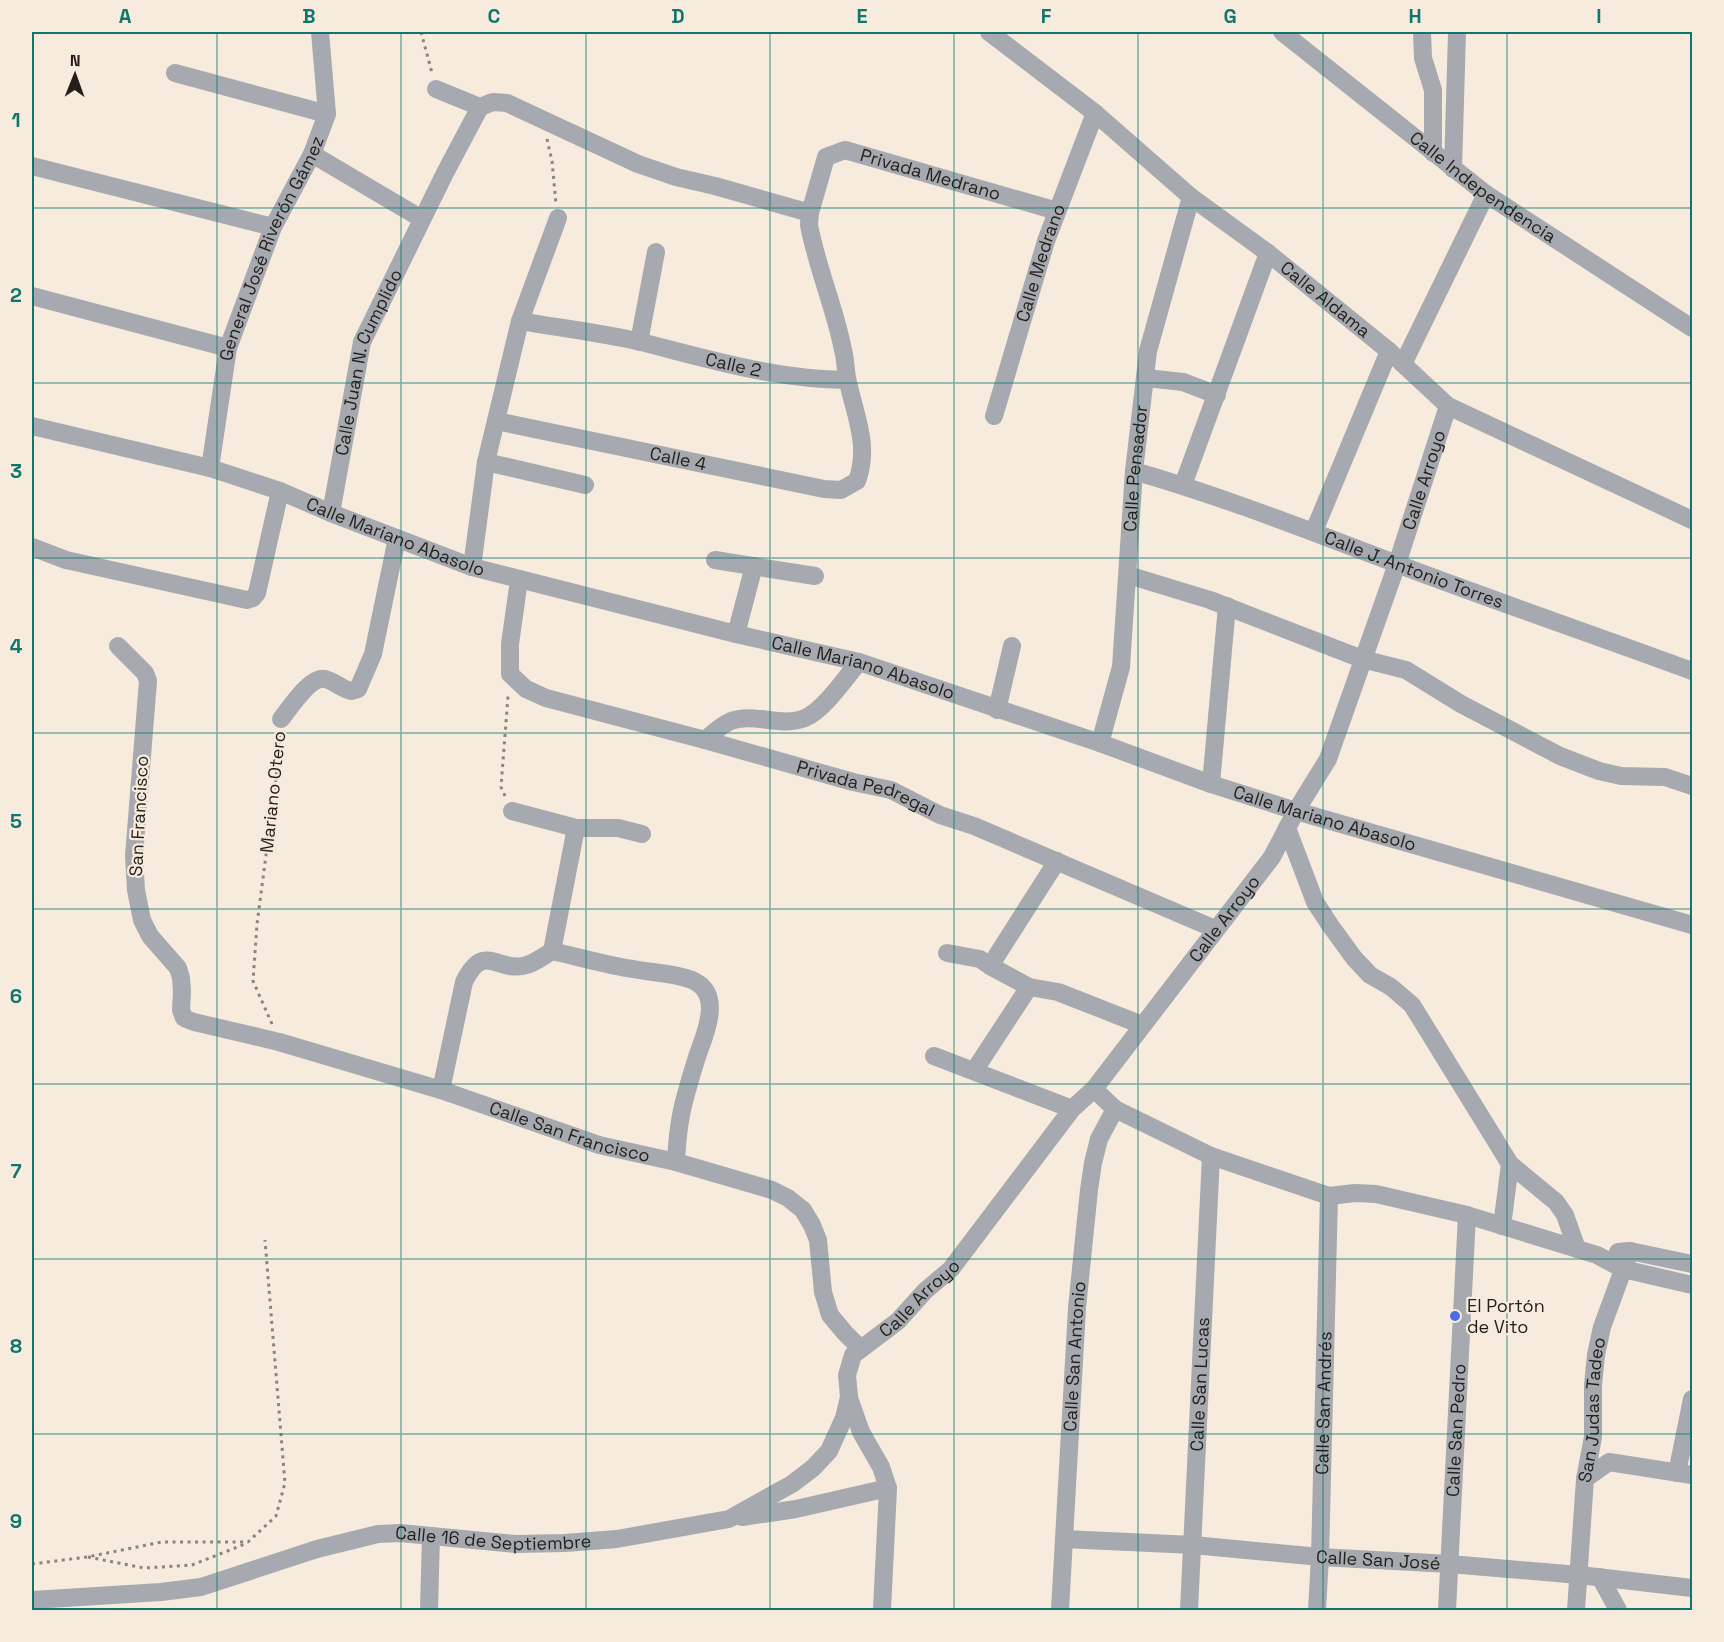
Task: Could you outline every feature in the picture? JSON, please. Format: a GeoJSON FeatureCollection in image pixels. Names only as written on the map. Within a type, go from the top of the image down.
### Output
{"type":"FeatureCollection","features":[{"type":"Feature","properties":{"kind":"street","name":"General José Riverón Gámez"},"geometry":{"type":"LineString","coordinates":[[210,468],[228,348],[273,227],[312,154],[327,114],[320,32]]}},
{"type":"Feature","properties":{"kind":"street","name":"Calle Aldama"},"geometry":{"type":"LineString","coordinates":[[989,32],[1095,113],[1191,197],[1268,253],[1389,351],[1448,406],[1692,520]]}},
{"type":"Feature","properties":{"kind":"street","name":"Calle Independencia"},"geometry":{"type":"LineString","coordinates":[[1282,32],[1485,194],[1692,328]]}},
{"type":"Feature","properties":{"kind":"street"},"geometry":{"type":"LineString","coordinates":[[1422,32],[1423,58],[1433,90],[1433,153]]}},
{"type":"Feature","properties":{"kind":"street"},"geometry":{"type":"LineString","coordinates":[[1454,169],[1457,32]]}},
{"type":"Feature","properties":{"kind":"street"},"geometry":{"type":"LineString","coordinates":[[175,73],[327,114]]}},
{"type":"Feature","properties":{"kind":"street"},"geometry":{"type":"LineString","coordinates":[[436,89],[480,107],[486,103],[500,102],[676,177],[810,213],[811,238],[843,349],[847,380]]}},
{"type":"Feature","properties":{"kind":"street","name":"Calle Juan N. Cumplido"},"geometry":{"type":"LineString","coordinates":[[331,513],[362,342],[480,107]]}},
{"type":"Feature","properties":{"kind":"street","name":"Calle Medrano"},"geometry":{"type":"LineString","coordinates":[[994,416],[1057,211],[1095,113]]}},
{"type":"Feature","properties":{"kind":"street","name":"Privada Medrano"},"geometry":{"type":"LineString","coordinates":[[810,213],[826,157],[845,150],[1057,211]]}},
{"type":"Feature","properties":{"kind":"street"},"geometry":{"type":"LineString","coordinates":[[312,154],[422,219]]}},
{"type":"Feature","properties":{"kind":"street"},"geometry":{"type":"LineString","coordinates":[[32,166],[273,227]]}},
{"type":"Feature","properties":{"kind":"street"},"geometry":{"type":"LineString","coordinates":[[1403,364],[1485,194]]}},
{"type":"Feature","properties":{"kind":"street","name":"Calle Pensador"},"geometry":{"type":"LineString","coordinates":[[1100,743],[1121,667],[1134,471],[1148,351],[1191,197]]}},
{"type":"Feature","properties":{"kind":"street"},"geometry":{"type":"LineString","coordinates":[[472,567],[486,462],[520,321],[558,218]]}},
{"type":"Feature","properties":{"kind":"street"},"geometry":{"type":"LineString","coordinates":[[639,342],[656,252]]}},
{"type":"Feature","properties":{"kind":"street"},"geometry":{"type":"LineString","coordinates":[[1183,485],[1268,253]]}},
{"type":"Feature","properties":{"kind":"street"},"geometry":{"type":"LineString","coordinates":[[32,296],[228,348]]}},
{"type":"Feature","properties":{"kind":"street","name":"Calle 2"},"geometry":{"type":"LineString","coordinates":[[520,321],[639,342],[723,364],[809,380],[847,380]]}},
{"type":"Feature","properties":{"kind":"street"},"geometry":{"type":"LineString","coordinates":[[1314,531],[1389,351]]}},
{"type":"Feature","properties":{"kind":"street"},"geometry":{"type":"LineString","coordinates":[[1146,378],[1183,382],[1216,394]]}},
{"type":"Feature","properties":{"kind":"street","name":"Calle 4"},"geometry":{"type":"LineString","coordinates":[[496,421],[824,489],[841,490],[857,480],[862,469],[862,436],[847,380]]}},
{"type":"Feature","properties":{"kind":"street","name":"Calle Arroyo"},"geometry":{"type":"LineString","coordinates":[[861,1348],[898,1321],[925,1291],[951,1269],[1072,1109],[1094,1089],[1272,857],[1296,811],[1328,759],[1448,406]]}},
{"type":"Feature","properties":{"kind":"street","name":"Calle Mariano Abasolo"},"geometry":{"type":"LineString","coordinates":[[32,426],[210,468],[280,490],[331,513],[472,567],[736,634],[859,662],[1100,743],[1210,784],[1692,925]]}},
{"type":"Feature","properties":{"kind":"street"},"geometry":{"type":"LineString","coordinates":[[486,462],[585,485]]}},
{"type":"Feature","properties":{"kind":"street","name":"Calle J. Antonio Torres"},"geometry":{"type":"LineString","coordinates":[[1134,471],[1183,485],[1314,531],[1396,564],[1692,671]]}},
{"type":"Feature","properties":{"kind":"street"},"geometry":{"type":"LineString","coordinates":[[32,547],[66,560],[170,584],[240,600],[254,598],[259,587],[280,490]]}},
{"type":"Feature","properties":{"kind":"street","name":"Mariano Otero"},"geometry":{"type":"LineString","coordinates":[[281,719],[309,684],[318,679],[327,680],[351,692],[358,689],[373,654],[397,538]]}},
{"type":"Feature","properties":{"kind":"street"},"geometry":{"type":"LineString","coordinates":[[716,560],[815,576]]}},
{"type":"Feature","properties":{"kind":"street"},"geometry":{"type":"LineString","coordinates":[[736,634],[754,566]]}},
{"type":"Feature","properties":{"kind":"street"},"geometry":{"type":"LineString","coordinates":[[1128,575],[1227,606],[1362,659],[1412,673],[1461,704],[1560,756],[1599,771],[1621,776],[1665,777],[1692,786]]}},
{"type":"Feature","properties":{"kind":"street"},"geometry":{"type":"LineString","coordinates":[[510,674],[510,644],[519,580]]}},
{"type":"Feature","properties":{"kind":"street"},"geometry":{"type":"LineString","coordinates":[[1210,784],[1227,606]]}},
{"type":"Feature","properties":{"kind":"street","name":"San Francisco"},"geometry":{"type":"LineString","coordinates":[[118,646],[145,673],[148,681],[134,856],[136,890],[142,920],[150,936],[178,968],[182,992],[181,1010],[184,1018]]}},
{"type":"Feature","properties":{"kind":"street"},"geometry":{"type":"LineString","coordinates":[[997,710],[1012,646]]}},
{"type":"Feature","properties":{"kind":"street"},"geometry":{"type":"LineString","coordinates":[[705,740],[731,721],[743,718],[770,722],[802,719],[815,713],[859,662]]}},
{"type":"Feature","properties":{"kind":"street","name":"Privada Pedregal"},"geometry":{"type":"LineString","coordinates":[[510,674],[526,689],[546,698],[853,782],[891,790],[940,815],[974,826],[1215,929]]}},
{"type":"Feature","properties":{"kind":"street"},"geometry":{"type":"LineString","coordinates":[[512,812],[576,828],[618,828],[642,834]]}},
{"type":"Feature","properties":{"kind":"street"},"geometry":{"type":"LineString","coordinates":[[552,951],[576,828]]}},
{"type":"Feature","properties":{"kind":"street"},"geometry":{"type":"LineString","coordinates":[[1287,828],[1315,902],[1354,958],[1370,975],[1391,987],[1412,1005],[1510,1164],[1556,1202],[1565,1215],[1577,1249]]}},
{"type":"Feature","properties":{"kind":"street"},"geometry":{"type":"LineString","coordinates":[[990,966],[1058,861]]}},
{"type":"Feature","properties":{"kind":"street"},"geometry":{"type":"LineString","coordinates":[[441,1090],[461,994],[470,970],[478,963],[490,960],[523,966],[552,951],[600,963],[679,976],[702,986],[708,994],[710,1008],[708,1027],[684,1100],[677,1136],[676,1162]]}},
{"type":"Feature","properties":{"kind":"street"},"geometry":{"type":"LineString","coordinates":[[947,953],[980,959],[1029,987],[1058,992],[1142,1025]]}},
{"type":"Feature","properties":{"kind":"street"},"geometry":{"type":"LineString","coordinates":[[974,1071],[1029,987]]}},
{"type":"Feature","properties":{"kind":"street","name":"Calle San Francisco"},"geometry":{"type":"LineString","coordinates":[[184,1018],[279,1042],[441,1090],[599,1145],[676,1162],[772,1190],[788,1198],[803,1210],[812,1225],[818,1240],[823,1292],[830,1315],[844,1333],[861,1348]]}},
{"type":"Feature","properties":{"kind":"street"},"geometry":{"type":"LineString","coordinates":[[934,1056],[1072,1109]]}},
{"type":"Feature","properties":{"kind":"street"},"geometry":{"type":"LineString","coordinates":[[1094,1089],[1115,1108],[1211,1156],[1329,1196],[1355,1193],[1376,1194],[1467,1215],[1597,1255],[1623,1269],[1692,1285]]}},
{"type":"Feature","properties":{"kind":"street","name":"Calle San Antonio"},"geometry":{"type":"LineString","coordinates":[[1060,1611],[1077,1308],[1089,1190],[1099,1139],[1115,1108]]}},
{"type":"Feature","properties":{"kind":"street","name":"Calle San Lucas"},"geometry":{"type":"LineString","coordinates":[[1189,1611],[1211,1156]]}},
{"type":"Feature","properties":{"kind":"street"},"geometry":{"type":"LineString","coordinates":[[1503,1226],[1510,1164]]}},
{"type":"Feature","properties":{"kind":"street","name":"Calle San Andrés"},"geometry":{"type":"LineString","coordinates":[[1317,1611],[1329,1196]]}},
{"type":"Feature","properties":{"kind":"street","name":"Calle San Pedro"},"geometry":{"type":"LineString","coordinates":[[1447,1611],[1467,1215]]}},
{"type":"Feature","properties":{"kind":"street"},"geometry":{"type":"LineString","coordinates":[[1597,1255],[1630,1251],[1692,1264]]}},
{"type":"Feature","properties":{"kind":"street","name":"San Judas Tadeo"},"geometry":{"type":"LineString","coordinates":[[1576,1611],[1585,1479],[1593,1437],[1593,1385],[1596,1355],[1602,1327],[1630,1251]]}},
{"type":"Feature","properties":{"kind":"street","name":"Calle 16 de Septiembre"},"geometry":{"type":"LineString","coordinates":[[32,1600],[161,1592],[201,1587],[316,1549],[378,1534],[400,1533],[515,1544],[565,1543],[617,1539],[729,1519],[792,1484],[813,1468],[829,1451],[844,1418],[849,1397],[847,1376],[849,1364],[861,1348]]}},
{"type":"Feature","properties":{"kind":"street"},"geometry":{"type":"LineString","coordinates":[[849,1397],[855,1417],[888,1488],[876,1610]]}},
{"type":"Feature","properties":{"kind":"street"},"geometry":{"type":"LineString","coordinates":[[1585,1479],[1609,1462],[1685,1474],[1692,1399]]}},
{"type":"Feature","properties":{"kind":"street"},"geometry":{"type":"LineString","coordinates":[[1593,1437],[1609,1462]]}},
{"type":"Feature","properties":{"kind":"street"},"geometry":{"type":"LineString","coordinates":[[729,1519],[796,1509],[888,1488]]}},
{"type":"Feature","properties":{"kind":"street"},"geometry":{"type":"LineString","coordinates":[[429,1611],[431,1536]]}},
{"type":"Feature","properties":{"kind":"street","name":"Calle San José"},"geometry":{"type":"LineString","coordinates":[[1064,1539],[1193,1545],[1320,1557],[1450,1564],[1600,1577],[1692,1588]]}},
{"type":"Feature","properties":{"kind":"street"},"geometry":{"type":"LineString","coordinates":[[1600,1577],[1618,1611]]}},
{"type":"Feature","properties":{"kind":"path"},"geometry":{"type":"LineString","coordinates":[[421,32],[436,89]]}},
{"type":"Feature","properties":{"kind":"path"},"geometry":{"type":"LineString","coordinates":[[542,120],[552,161],[558,218]]}},
{"type":"Feature","properties":{"kind":"path"},"geometry":{"type":"LineString","coordinates":[[510,674],[501,787],[512,812]]}},
{"type":"Feature","properties":{"kind":"path","name":"Mariano Otero"},"geometry":{"type":"LineString","coordinates":[[279,1042],[253,981],[257,924],[276,779],[281,719]]}},
{"type":"Feature","properties":{"kind":"path"},"geometry":{"type":"LineString","coordinates":[[87,1557],[144,1568],[192,1564],[248,1542],[276,1516],[285,1483],[266,1240]]}},
{"type":"Feature","properties":{"kind":"path"},"geometry":{"type":"LineString","coordinates":[[32,1564],[87,1557],[162,1542],[248,1542]]}},
{"type":"Feature","properties":{"kind":"place","name":"El Portón de Vito"},"geometry":{"type":"Point","coordinates":[1455,1316]}}]}
